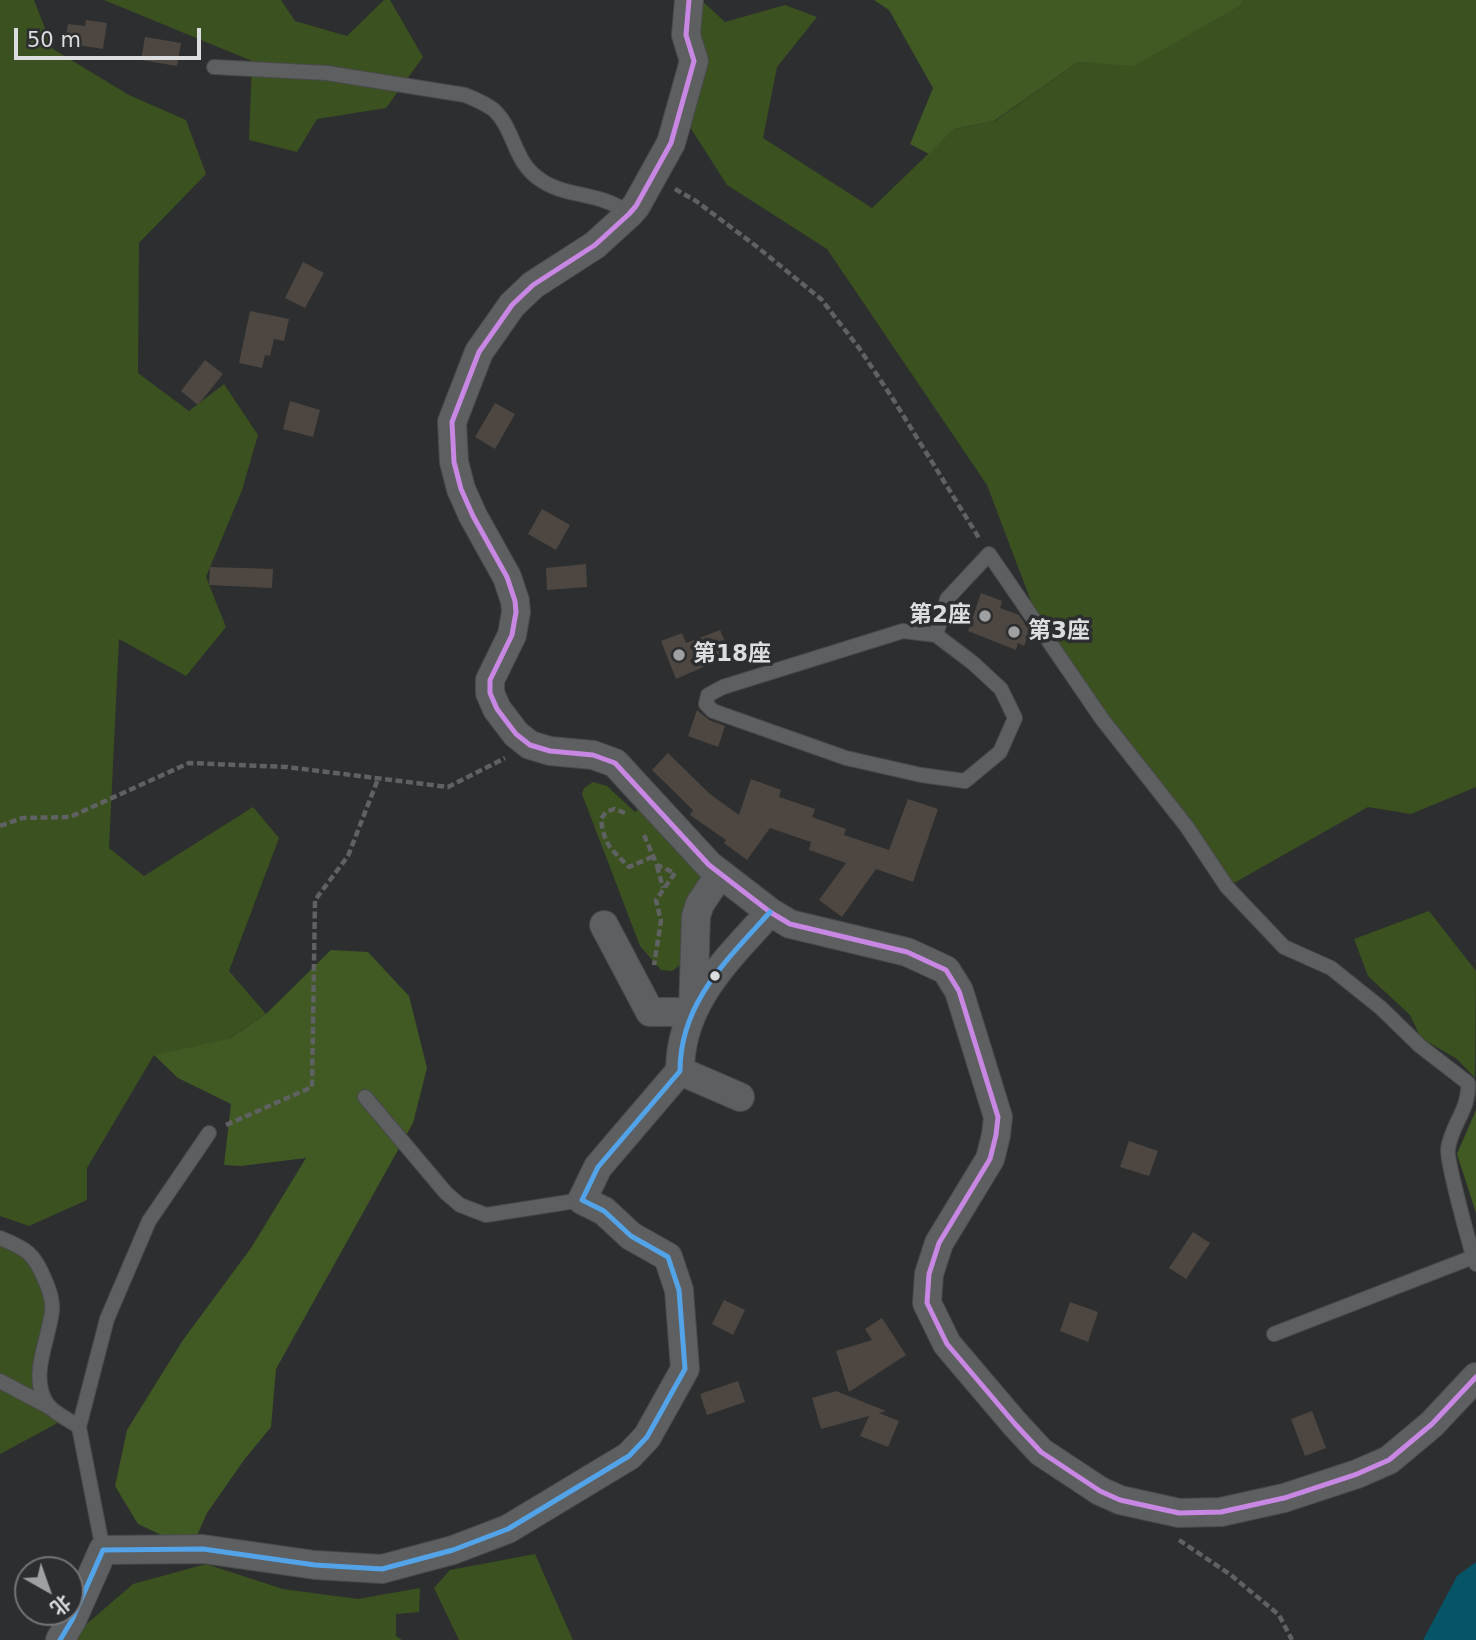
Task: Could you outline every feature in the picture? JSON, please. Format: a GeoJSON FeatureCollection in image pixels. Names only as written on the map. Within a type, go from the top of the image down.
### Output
{"type":"FeatureCollection","features":[{"type":"Feature","properties":{"kind":"street"},"geometry":{"type":"LineString","coordinates":[[689,0],[686,35],[694,61],[671,143],[653,176],[636,206],[595,245],[533,285],[512,304],[480,352],[452,422],[453,462],[461,489],[507,577],[515,601],[512,635],[490,680],[491,693],[503,718],[516,734],[530,745],[550,751],[593,755],[615,763],[720,874],[790,924],[907,952],[946,970],[959,990],[998,1117],[990,1159],[939,1243],[929,1274],[927,1303],[947,1344],[1041,1452],[1100,1491],[1119,1500],[1179,1513],[1221,1512],[1284,1498],[1357,1474],[1389,1460],[1432,1424],[1476,1377]]}},
{"type":"Feature","properties":{"kind":"street"},"geometry":{"type":"LineString","coordinates":[[692,1012],[696,916],[700,904],[720,874]]}},
{"type":"Feature","properties":{"kind":"street"},"geometry":{"type":"LineString","coordinates":[[60,1640],[72,1620],[103,1550],[203,1549],[315,1565],[382,1569],[453,1549],[508,1529],[629,1456],[647,1437],[685,1369],[679,1290],[668,1257],[631,1236],[604,1211],[582,1200],[598,1167],[680,1071],[680,1058],[692,1012],[702,991],[770,912]]}},
{"type":"Feature","properties":{"kind":"street"},"geometry":{"type":"LineString","coordinates":[[604,925],[650,1013],[692,1012]]}},
{"type":"Feature","properties":{"kind":"street"},"geometry":{"type":"LineString","coordinates":[[680,1071],[740,1097]]}},
{"type":"Feature","properties":{"kind":"lane"},"geometry":{"type":"LineString","coordinates":[[214,67],[327,73],[465,95],[481,101],[495,111],[523,164],[541,180],[558,188],[607,200],[629,214]]}},
{"type":"Feature","properties":{"kind":"lane"},"geometry":{"type":"LineString","coordinates":[[936,635],[947,599],[989,554],[1102,719],[1187,827],[1227,887],[1284,947],[1331,968],[1381,1008],[1420,1046],[1468,1083],[1466,1106],[1456,1124],[1447,1151],[1475,1261],[1274,1334]]}},
{"type":"Feature","properties":{"kind":"lane"},"geometry":{"type":"LineString","coordinates":[[903,631],[936,635],[1002,689],[1015,718],[1000,752],[965,781],[921,775],[846,758],[713,711],[706,704],[708,695],[723,687],[903,631]]}},
{"type":"Feature","properties":{"kind":"lane"},"geometry":{"type":"LineString","coordinates":[[365,1097],[446,1194],[460,1205],[486,1215],[582,1200]]}},
{"type":"Feature","properties":{"kind":"lane"},"geometry":{"type":"LineString","coordinates":[[103,1550],[79,1427],[107,1319],[149,1221],[209,1133]]}},
{"type":"Feature","properties":{"kind":"lane"},"geometry":{"type":"LineString","coordinates":[[0,1238],[36,1257],[49,1291],[53,1309],[39,1386],[49,1406]]}},
{"type":"Feature","properties":{"kind":"lane"},"geometry":{"type":"LineString","coordinates":[[0,1381],[49,1406],[79,1427]]}},
{"type":"Feature","properties":{"kind":"path"},"geometry":{"type":"LineString","coordinates":[[653,176],[716,216],[821,299],[859,348],[893,399],[989,554]]}},
{"type":"Feature","properties":{"kind":"path"},"geometry":{"type":"LineString","coordinates":[[0,826],[22,818],[70,817],[189,763],[287,767],[447,787],[530,745]]}},
{"type":"Feature","properties":{"kind":"path"},"geometry":{"type":"LineString","coordinates":[[209,1133],[312,1087],[315,900],[348,856],[378,779]]}},
{"type":"Feature","properties":{"kind":"path"},"geometry":{"type":"LineString","coordinates":[[632,820],[623,812],[614,809],[606,812],[601,819],[603,836],[611,851],[629,867],[652,857]]}},
{"type":"Feature","properties":{"kind":"path"},"geometry":{"type":"LineString","coordinates":[[642,828],[657,865],[663,889]]}},
{"type":"Feature","properties":{"kind":"path"},"geometry":{"type":"LineString","coordinates":[[637,988],[651,974],[655,962],[661,921],[656,900],[675,873],[657,865]]}},
{"type":"Feature","properties":{"kind":"path"},"geometry":{"type":"LineString","coordinates":[[669,881],[678,887]]}},
{"type":"Feature","properties":{"kind":"path"},"geometry":{"type":"LineString","coordinates":[[1176,1536],[1185,1546],[1231,1575],[1279,1615],[1292,1640]]}},
{"type":"Feature","properties":{"kind":"green space"},"geometry":{"type":"Polygon","coordinates":[[[0,0],[34,0],[53,49],[129,95],[186,120],[206,174],[139,243],[138,373],[189,411],[224,384],[258,435],[242,490],[206,577],[226,627],[186,676],[119,639],[109,848],[144,876],[253,807],[279,838],[229,971],[266,1014],[215,1048],[154,1055],[87,1168],[87,1200],[29,1226],[0,1216],[0,0]]]}},
{"type":"Feature","properties":{"kind":"green space"},"geometry":{"type":"Polygon","coordinates":[[[104,0],[281,0],[295,21],[347,36],[384,0],[390,0],[423,57],[386,108],[317,119],[297,152],[249,140],[252,61],[104,0]]]}},
{"type":"Feature","properties":{"kind":"green space"},"geometry":{"type":"Polygon","coordinates":[[[701,0],[725,22],[785,5],[817,17],[777,67],[763,138],[872,208],[954,129],[995,121],[1078,62],[1134,65],[1240,6],[1243,0],[1476,0],[1476,787],[1411,814],[1368,807],[1227,887],[1043,633],[987,485],[827,249],[727,185],[686,121],[701,0]]]}},
{"type":"Feature","properties":{"kind":"green space"},"geometry":{"type":"Polygon","coordinates":[[[874,0],[1243,0],[1240,6],[1134,66],[1078,62],[994,121],[954,129],[929,154],[910,144],[933,88],[889,10],[874,0]]]}},
{"type":"Feature","properties":{"kind":"green space"},"geometry":{"type":"Polygon","coordinates":[[[593,782],[607,786],[635,812],[642,807],[700,872],[702,878],[680,965],[672,971],[661,970],[640,946],[582,794],[584,788],[593,782]]]}},
{"type":"Feature","properties":{"kind":"green space"},"geometry":{"type":"Polygon","coordinates":[[[1429,911],[1476,971],[1475,1078],[1457,1059],[1421,1038],[1410,1015],[1368,976],[1354,939],[1429,911]]]}},
{"type":"Feature","properties":{"kind":"green space"},"geometry":{"type":"Polygon","coordinates":[[[331,950],[368,952],[409,996],[427,1068],[413,1123],[276,1369],[271,1427],[207,1513],[191,1549],[138,1524],[115,1486],[127,1430],[183,1340],[251,1248],[306,1158],[241,1166],[224,1165],[231,1104],[178,1078],[154,1055],[229,1039],[266,1014],[331,950]]]}},
{"type":"Feature","properties":{"kind":"green space"},"geometry":{"type":"Polygon","coordinates":[[[1476,1110],[1476,1213],[1457,1154],[1476,1110]]]}},
{"type":"Feature","properties":{"kind":"green space"},"geometry":{"type":"Polygon","coordinates":[[[0,1241],[25,1251],[49,1291],[39,1386],[67,1418],[0,1454],[0,1241]]]}},
{"type":"Feature","properties":{"kind":"green space"},"geometry":{"type":"Polygon","coordinates":[[[535,1554],[573,1640],[459,1640],[434,1588],[450,1570],[535,1554]]]}},
{"type":"Feature","properties":{"kind":"green space"},"geometry":{"type":"Polygon","coordinates":[[[206,1564],[283,1589],[358,1599],[420,1588],[419,1612],[396,1614],[396,1636],[402,1640],[68,1640],[133,1584],[206,1564]]]}},
{"type":"Feature","properties":{"kind":"water"},"geometry":{"type":"Polygon","coordinates":[[[1476,1562],[1476,1640],[1423,1640],[1457,1576],[1476,1562]]]}},
{"type":"Feature","properties":{"kind":"building"},"geometry":{"type":"Polygon","coordinates":[[[86,20],[107,23],[103,49],[65,43],[68,24],[85,26],[86,20]]]}},
{"type":"Feature","properties":{"kind":"building"},"geometry":{"type":"Polygon","coordinates":[[[145,37],[181,43],[177,66],[141,60],[145,37]]]}},
{"type":"Feature","properties":{"kind":"building"},"geometry":{"type":"Polygon","coordinates":[[[303,262],[324,273],[305,308],[285,298],[303,262]]]}},
{"type":"Feature","properties":{"kind":"building"},"geometry":{"type":"Polygon","coordinates":[[[250,311],[289,319],[284,341],[274,339],[270,356],[265,355],[262,368],[239,363],[250,311]]]}},
{"type":"Feature","properties":{"kind":"building"},"geometry":{"type":"Polygon","coordinates":[[[205,360],[223,374],[198,405],[181,391],[205,360]]]}},
{"type":"Feature","properties":{"kind":"building"},"geometry":{"type":"Polygon","coordinates":[[[290,401],[320,410],[313,437],[283,429],[290,401]]]}},
{"type":"Feature","properties":{"kind":"building"},"geometry":{"type":"Polygon","coordinates":[[[495,403],[515,414],[495,449],[475,437],[495,403]]]}},
{"type":"Feature","properties":{"kind":"building"},"geometry":{"type":"Polygon","coordinates":[[[542,509],[570,525],[556,550],[528,534],[542,509]]]}},
{"type":"Feature","properties":{"kind":"building"},"geometry":{"type":"Polygon","coordinates":[[[586,564],[587,587],[547,590],[546,568],[586,564]]]}},
{"type":"Feature","properties":{"kind":"building"},"geometry":{"type":"Polygon","coordinates":[[[210,567],[273,569],[272,588],[209,585],[210,567]]]}},
{"type":"Feature","properties":{"kind":"building"},"geometry":{"type":"Polygon","coordinates":[[[981,593],[1002,601],[1000,608],[1019,615],[1030,631],[1024,646],[1018,643],[1016,650],[968,631],[981,593]]]}},
{"type":"Feature","properties":{"kind":"building"},"geometry":{"type":"Polygon","coordinates":[[[720,630],[731,655],[676,679],[661,641],[682,633],[686,643],[720,630]]]}},
{"type":"Feature","properties":{"kind":"building"},"geometry":{"type":"Polygon","coordinates":[[[697,710],[709,720],[725,726],[718,747],[688,736],[697,710]]]}},
{"type":"Feature","properties":{"kind":"building"},"geometry":{"type":"Polygon","coordinates":[[[668,753],[710,794],[739,815],[751,779],[781,790],[779,797],[815,809],[812,817],[846,829],[844,835],[889,850],[908,799],[938,809],[913,882],[876,869],[842,917],[819,900],[846,863],[809,850],[811,842],[770,828],[747,860],[724,843],[726,840],[690,815],[693,810],[652,770],[668,753]]]}},
{"type":"Feature","properties":{"kind":"building"},"geometry":{"type":"Polygon","coordinates":[[[1129,1141],[1158,1151],[1149,1176],[1120,1167],[1129,1141]]]}},
{"type":"Feature","properties":{"kind":"building"},"geometry":{"type":"Polygon","coordinates":[[[1193,1232],[1210,1243],[1186,1279],[1169,1268],[1193,1232]]]}},
{"type":"Feature","properties":{"kind":"building"},"geometry":{"type":"Polygon","coordinates":[[[724,1300],[745,1310],[733,1335],[712,1324],[724,1300]]]}},
{"type":"Feature","properties":{"kind":"building"},"geometry":{"type":"Polygon","coordinates":[[[1070,1302],[1098,1312],[1088,1342],[1060,1331],[1070,1302]]]}},
{"type":"Feature","properties":{"kind":"building"},"geometry":{"type":"Polygon","coordinates":[[[882,1318],[906,1355],[849,1392],[836,1351],[872,1340],[865,1329],[882,1318]]]}},
{"type":"Feature","properties":{"kind":"building"},"geometry":{"type":"Polygon","coordinates":[[[738,1381],[745,1402],[707,1415],[700,1394],[738,1381]]]}},
{"type":"Feature","properties":{"kind":"building"},"geometry":{"type":"Polygon","coordinates":[[[836,1391],[886,1411],[879,1413],[899,1421],[888,1447],[860,1436],[869,1416],[821,1429],[812,1398],[836,1391]]]}},
{"type":"Feature","properties":{"kind":"building"},"geometry":{"type":"Polygon","coordinates":[[[1312,1411],[1326,1448],[1305,1456],[1291,1419],[1312,1411]]]}},
{"type":"Feature","properties":{"kind":"transit line"},"geometry":{"type":"LineString","coordinates":[[689,0],[686,35],[694,61],[671,143],[636,206],[595,245],[533,285],[512,305],[479,352],[452,422],[454,462],[461,489],[507,577],[515,601],[512,635],[490,680],[490,693],[497,709],[516,734],[530,745],[550,751],[593,755],[615,763],[709,865],[790,924],[907,952],[946,970],[959,991],[998,1117],[990,1159],[939,1243],[929,1274],[927,1303],[947,1344],[1041,1452],[1100,1491],[1120,1500],[1179,1513],[1221,1512],[1284,1498],[1357,1474],[1389,1460],[1432,1424],[1476,1377]]}},
{"type":"Feature","properties":{"kind":"transit line"},"geometry":{"type":"LineString","coordinates":[[60,1640],[72,1620],[103,1550],[203,1549],[315,1565],[382,1569],[453,1550],[508,1529],[629,1456],[647,1437],[685,1369],[679,1290],[668,1257],[631,1236],[604,1211],[582,1200],[598,1167],[680,1071],[682,1046],[688,1024],[709,983],[770,912]]}},
{"type":"Feature","properties":{"kind":"place","name":"第2座"},"geometry":{"type":"Point","coordinates":[985,616]}},
{"type":"Feature","properties":{"kind":"place","name":"第3座"},"geometry":{"type":"Point","coordinates":[1014,632]}},
{"type":"Feature","properties":{"kind":"place","name":"第18座"},"geometry":{"type":"Point","coordinates":[679,655]}}]}
